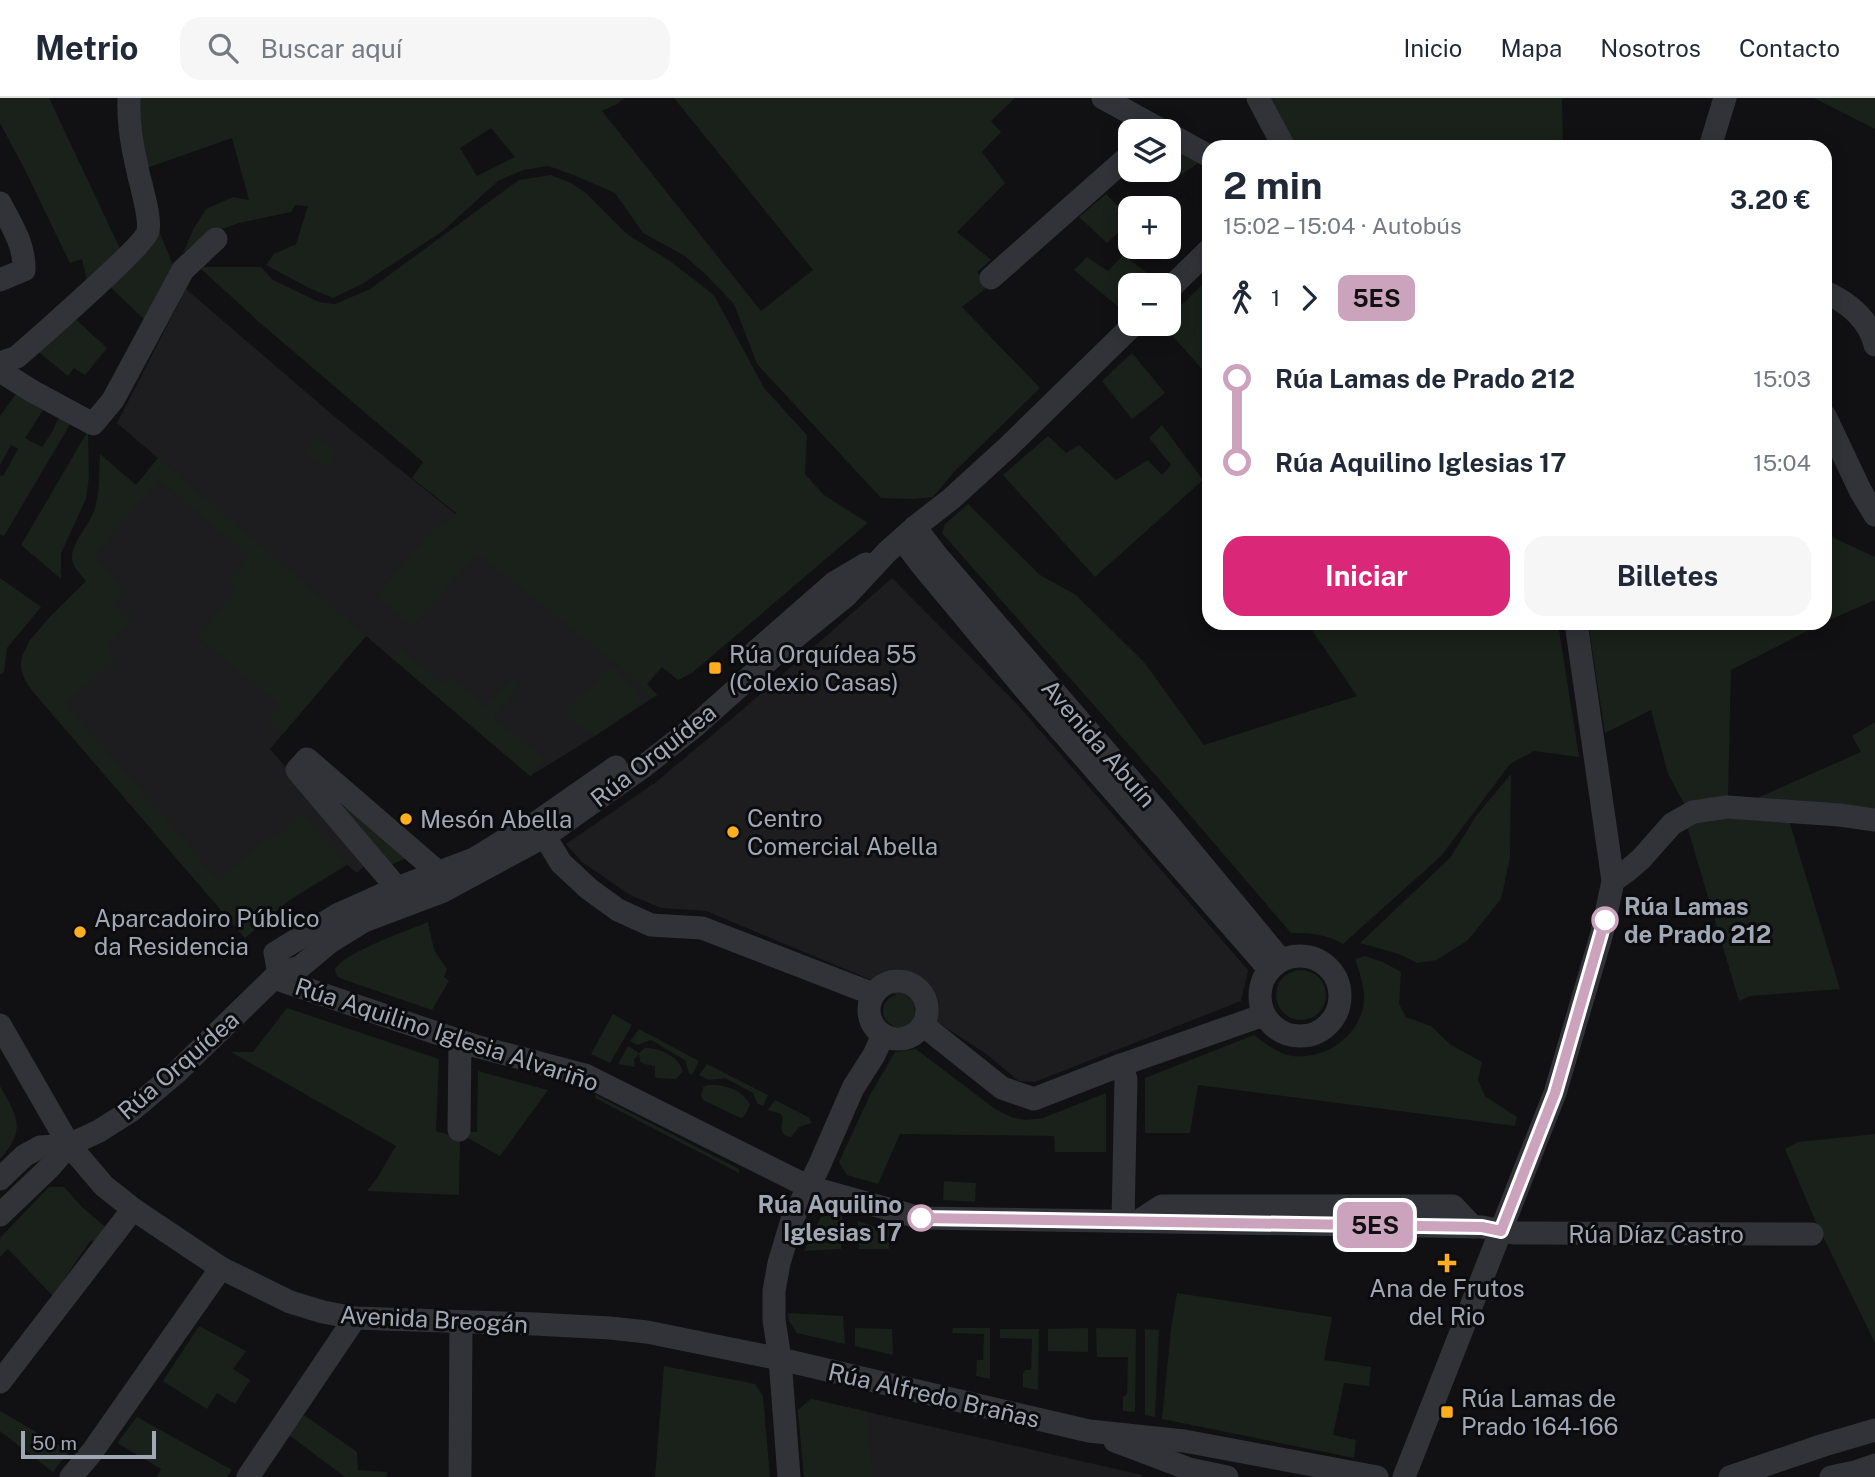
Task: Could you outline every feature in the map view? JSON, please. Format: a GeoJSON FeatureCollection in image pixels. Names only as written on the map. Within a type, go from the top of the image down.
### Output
{"type":"FeatureCollection","features":[{"type":"Feature","properties":{"kind":"street"},"geometry":{"type":"LineString","coordinates":[[0,363],[17,357],[144,239],[148,232],[136,166],[129,98]]}},
{"type":"Feature","properties":{"kind":"street"},"geometry":{"type":"LineString","coordinates":[[1103,98],[1141,119]]}},
{"type":"Feature","properties":{"kind":"street"},"geometry":{"type":"LineString","coordinates":[[1258,98],[1280,140]]}},
{"type":"Feature","properties":{"kind":"street"},"geometry":{"type":"LineString","coordinates":[[1712,140],[1725,98]]}},
{"type":"Feature","properties":{"kind":"street"},"geometry":{"type":"LineString","coordinates":[[1181,141],[1202,152]]}},
{"type":"Feature","properties":{"kind":"street"},"geometry":{"type":"LineString","coordinates":[[991,278],[1118,166]]}},
{"type":"Feature","properties":{"kind":"street"},"geometry":{"type":"LineString","coordinates":[[0,204],[20,243],[24,258],[24,270],[0,280]]}},
{"type":"Feature","properties":{"kind":"street"},"geometry":{"type":"LineString","coordinates":[[0,371],[93,424],[113,400],[183,270],[216,239]]}},
{"type":"Feature","properties":{"kind":"street"},"geometry":{"type":"LineString","coordinates":[[1181,277],[1202,257]]}},
{"type":"Feature","properties":{"kind":"street"},"geometry":{"type":"LineString","coordinates":[[1832,296],[1860,315],[1872,331],[1875,345]]}},
{"type":"Feature","properties":{"kind":"street","name":"Rúa Orquídea"},"geometry":{"type":"LineString","coordinates":[[0,1179],[24,1156],[40,1147],[69,1145],[99,1131],[132,1110],[177,1072],[277,975],[300,968],[330,942],[364,921],[441,892],[644,765],[694,727],[788,643],[847,596],[901,539],[951,499],[1008,447],[1122,336]]}},
{"type":"Feature","properties":{"kind":"street"},"geometry":{"type":"LineString","coordinates":[[1832,431],[1875,515]]}},
{"type":"Feature","properties":{"kind":"street","name":"Avenida Abuín"},"geometry":{"type":"LineString","coordinates":[[901,539],[938,557],[1166,820],[1275,965]]}},
{"type":"Feature","properties":{"kind":"street"},"geometry":{"type":"LineString","coordinates":[[1404,1477],[1555,1093],[1602,933],[1613,881],[1577,630]]}},
{"type":"Feature","properties":{"kind":"street"},"geometry":{"type":"LineString","coordinates":[[397,888],[297,769],[307,759],[439,873]]}},
{"type":"Feature","properties":{"kind":"street"},"geometry":{"type":"LineString","coordinates":[[1613,881],[1641,859],[1672,824],[1693,812],[1727,807],[1875,820]]}},
{"type":"Feature","properties":{"kind":"street"},"geometry":{"type":"LineString","coordinates":[[540,829],[561,863],[589,889],[618,910],[651,925],[702,928],[873,994]]}},
{"type":"Feature","properties":{"kind":"street","name":"Rúa Orquídea"},"geometry":{"type":"LineString","coordinates":[[277,975],[275,953],[337,915],[397,888],[474,859],[513,835],[540,829]]}},
{"type":"Feature","properties":{"kind":"street"},"geometry":{"type":"LineString","coordinates":[[1302,955],[1322,961],[1336,977],[1341,998],[1334,1018],[1319,1032],[1298,1037],[1278,1031],[1264,1015],[1259,1000],[1261,984],[1275,965],[1302,955]]}},
{"type":"Feature","properties":{"kind":"street","name":"Rúa Aquilino Iglesia Alvariño"},"geometry":{"type":"LineString","coordinates":[[277,975],[460,1041],[585,1074],[809,1187],[921,1218],[1474,1227],[1501,1231]]}},
{"type":"Feature","properties":{"kind":"street"},"geometry":{"type":"LineString","coordinates":[[899,981],[914,985],[924,996],[927,1011],[923,1026],[912,1036],[897,1039],[883,1035],[872,1024],[869,1009],[873,994],[884,984],[899,981]]}},
{"type":"Feature","properties":{"kind":"street"},"geometry":{"type":"LineString","coordinates":[[923,1026],[1002,1088],[1034,1099],[1264,1015]]}},
{"type":"Feature","properties":{"kind":"street","name":"Avenida Breogán"},"geometry":{"type":"LineString","coordinates":[[0,1025],[69,1145],[104,1186],[133,1209],[221,1268],[290,1302],[355,1318],[610,1328],[670,1336],[780,1359]]}},
{"type":"Feature","properties":{"kind":"street"},"geometry":{"type":"LineString","coordinates":[[789,1477],[780,1359],[774,1320],[774,1291],[779,1263],[790,1226],[853,1088],[883,1035]]}},
{"type":"Feature","properties":{"kind":"street"},"geometry":{"type":"LineString","coordinates":[[459,1130],[460,1041]]}},
{"type":"Feature","properties":{"kind":"street"},"geometry":{"type":"LineString","coordinates":[[1121,1065],[1126,1079],[1131,1221]]}},
{"type":"Feature","properties":{"kind":"street","name":"Rúa Orquídea"},"geometry":{"type":"LineString","coordinates":[[0,1215],[69,1145]]}},
{"type":"Feature","properties":{"kind":"street"},"geometry":{"type":"LineString","coordinates":[[0,1381],[133,1209]]}},
{"type":"Feature","properties":{"kind":"street","name":"Rúa Díaz Castro"},"geometry":{"type":"LineString","coordinates":[[1501,1231],[1812,1234]]}},
{"type":"Feature","properties":{"kind":"street"},"geometry":{"type":"LineString","coordinates":[[71,1477],[92,1452],[221,1268]]}},
{"type":"Feature","properties":{"kind":"street"},"geometry":{"type":"LineString","coordinates":[[248,1477],[355,1318]]}},
{"type":"Feature","properties":{"kind":"street"},"geometry":{"type":"LineString","coordinates":[[460,1477],[461,1323]]}},
{"type":"Feature","properties":{"kind":"street","name":"Rúa Alfredo Brañas"},"geometry":{"type":"LineString","coordinates":[[780,1359],[1089,1431],[1184,1441],[1377,1477]]}},
{"type":"Feature","properties":{"kind":"street"},"geometry":{"type":"LineString","coordinates":[[1730,1477],[1875,1430]]}},
{"type":"Feature","properties":{"kind":"street","name":"Rúa Alfredo Brañas"},"geometry":{"type":"LineString","coordinates":[[1089,1431],[1164,1461],[1227,1477]]}},
{"type":"Feature","properties":{"kind":"street"},"geometry":{"type":"LineString","coordinates":[[1831,1477],[1862,1471],[1847,1438]]}},
{"type":"Feature","properties":{"kind":"shaded area"},"geometry":{"type":"Polygon","coordinates":[[[0,98],[49,98],[121,251],[88,285],[82,259],[70,263],[0,123],[0,98]]]}},
{"type":"Feature","properties":{"kind":"shaded area"},"geometry":{"type":"Polygon","coordinates":[[[135,98],[625,98],[602,111],[761,311],[813,270],[674,98],[1015,98],[991,121],[1001,132],[982,152],[1005,183],[957,232],[991,260],[977,272],[990,285],[962,307],[1040,388],[954,472],[933,497],[881,498],[757,364],[734,304],[685,256],[643,233],[615,193],[548,166],[523,170],[498,181],[443,231],[362,284],[333,298],[266,265],[274,254],[296,244],[308,206],[295,205],[291,212],[239,223],[207,234],[183,253],[206,209],[233,197],[249,200],[232,138],[144,169],[135,98]],[[491,128],[460,148],[477,176],[515,157],[491,128]]]}},
{"type":"Feature","properties":{"kind":"shaded area"},"geometry":{"type":"Polygon","coordinates":[[[1271,98],[1562,98],[1563,140],[1292,140],[1271,98]]]}},
{"type":"Feature","properties":{"kind":"shaded area"},"geometry":{"type":"Polygon","coordinates":[[[1814,98],[1875,98],[1875,129],[1814,98]]]}},
{"type":"Feature","properties":{"kind":"shaded area"},"geometry":{"type":"Polygon","coordinates":[[[1181,150],[1201,161],[1181,175],[1181,150]]]}},
{"type":"Feature","properties":{"kind":"shaded area"},"geometry":{"type":"Polygon","coordinates":[[[551,175],[586,193],[627,234],[670,261],[714,295],[764,388],[807,435],[805,474],[824,495],[868,523],[692,673],[678,680],[662,667],[647,684],[657,695],[651,699],[640,683],[477,553],[413,627],[377,595],[440,521],[445,526],[456,513],[412,478],[423,462],[199,267],[261,267],[273,280],[319,302],[335,304],[370,289],[519,180],[551,175]]]}},
{"type":"Feature","properties":{"kind":"shaded area"},"geometry":{"type":"Polygon","coordinates":[[[1106,194],[1118,206],[1118,233],[1107,243],[1079,217],[1106,194]]]}},
{"type":"Feature","properties":{"kind":"shaded area"},"geometry":{"type":"Polygon","coordinates":[[[159,231],[175,270],[147,322],[107,284],[159,231]]]}},
{"type":"Feature","properties":{"kind":"shaded area"},"geometry":{"type":"Polygon","coordinates":[[[1087,257],[1108,271],[1119,259],[1128,259],[1147,273],[1118,273],[1118,307],[1074,270],[1087,257]]]}},
{"type":"Feature","properties":{"kind":"shaded area"},"geometry":{"type":"Polygon","coordinates":[[[1202,285],[1202,369],[1173,336],[1181,336],[1181,305],[1202,285]]]}},
{"type":"Feature","properties":{"kind":"shaded area"},"geometry":{"type":"Polygon","coordinates":[[[186,289],[335,417],[655,675],[647,684],[657,695],[530,776],[366,636],[270,749],[368,862],[357,873],[347,865],[288,901],[245,938],[41,701],[24,678],[21,663],[29,641],[86,581],[73,564],[158,458],[117,423],[186,289]]]}},
{"type":"Feature","properties":{"kind":"shaded area"},"geometry":{"type":"Polygon","coordinates":[[[71,315],[107,348],[85,375],[74,368],[68,376],[35,349],[71,315]]]}},
{"type":"Feature","properties":{"kind":"shaded area"},"geometry":{"type":"Polygon","coordinates":[[[1132,353],[1165,393],[1132,419],[1102,381],[1132,353]]]}},
{"type":"Feature","properties":{"kind":"shaded area"},"geometry":{"type":"Polygon","coordinates":[[[19,390],[47,404],[25,438],[42,447],[61,413],[72,421],[4,536],[0,534],[0,475],[3,476],[18,449],[11,445],[0,465],[0,416],[19,390]]]}},
{"type":"Feature","properties":{"kind":"shaded area"},"geometry":{"type":"Polygon","coordinates":[[[1162,425],[1202,481],[1095,577],[1003,475],[1048,436],[1066,453],[1079,445],[1116,480],[1148,460],[1162,475],[1171,465],[1149,438],[1162,425]]]}},
{"type":"Feature","properties":{"kind":"shaded area"},"geometry":{"type":"Polygon","coordinates":[[[88,431],[89,477],[86,499],[61,553],[61,579],[21,545],[88,431]]]}},
{"type":"Feature","properties":{"kind":"shaded area"},"geometry":{"type":"Polygon","coordinates":[[[317,436],[337,453],[324,467],[304,451],[317,436]]]}},
{"type":"Feature","properties":{"kind":"shaded area"},"geometry":{"type":"Polygon","coordinates":[[[100,454],[136,485],[158,458],[366,636],[283,734],[267,721],[280,705],[198,637],[236,590],[228,583],[250,557],[159,480],[94,556],[126,592],[113,604],[132,621],[105,645],[116,658],[65,704],[218,881],[268,837],[272,841],[302,814],[347,864],[288,901],[245,938],[41,701],[21,669],[29,642],[86,581],[75,568],[72,557],[76,543],[95,508],[99,488],[100,454]]]}},
{"type":"Feature","properties":{"kind":"shaded area"},"geometry":{"type":"Polygon","coordinates":[[[968,504],[1040,575],[1076,595],[1144,662],[1204,745],[1357,696],[1312,630],[1559,630],[1579,757],[1534,751],[1510,764],[1441,856],[1343,944],[1318,935],[1291,933],[942,533],[945,524],[968,504]]]}},
{"type":"Feature","properties":{"kind":"shaded area"},"geometry":{"type":"Polygon","coordinates":[[[1832,537],[1875,557],[1875,600],[1832,619],[1832,537]]]}},
{"type":"Feature","properties":{"kind":"shaded area"},"geometry":{"type":"Polygon","coordinates":[[[0,578],[41,607],[7,648],[4,672],[0,675],[0,578]]]}},
{"type":"Feature","properties":{"kind":"shaded area"},"geometry":{"type":"Polygon","coordinates":[[[892,578],[1017,704],[1248,970],[1241,1001],[1035,1082],[1019,1081],[985,1053],[876,982],[706,911],[661,908],[630,895],[582,862],[566,844],[656,782],[892,578]]]}},
{"type":"Feature","properties":{"kind":"shaded area"},"geometry":{"type":"Polygon","coordinates":[[[1589,630],[1809,630],[1731,670],[1728,797],[1686,807],[1668,774],[1651,710],[1605,733],[1589,630]]]}},
{"type":"Feature","properties":{"kind":"shaded area"},"geometry":{"type":"Polygon","coordinates":[[[401,649],[442,684],[449,676],[487,707],[512,678],[520,685],[493,717],[545,760],[530,776],[393,659],[401,649]]]}},
{"type":"Feature","properties":{"kind":"shaded area"},"geometry":{"type":"Polygon","coordinates":[[[610,666],[631,686],[643,703],[595,736],[565,712],[610,666]]]}},
{"type":"Feature","properties":{"kind":"shaded area"},"geometry":{"type":"Polygon","coordinates":[[[1875,722],[1875,815],[1746,803],[1861,752],[1852,736],[1875,722]]]}},
{"type":"Feature","properties":{"kind":"shaded area"},"geometry":{"type":"Polygon","coordinates":[[[1511,774],[1510,858],[1501,899],[1468,940],[1437,960],[1417,963],[1399,954],[1360,943],[1450,858],[1476,816],[1511,774]]]}},
{"type":"Feature","properties":{"kind":"shaded area"},"geometry":{"type":"Polygon","coordinates":[[[322,789],[410,856],[389,866],[322,789]]]}},
{"type":"Feature","properties":{"kind":"shaded area"},"geometry":{"type":"Polygon","coordinates":[[[1788,817],[1840,989],[1750,996],[1739,1001],[1686,823],[1707,819],[1788,817]]]}},
{"type":"Feature","properties":{"kind":"shaded area"},"geometry":{"type":"Polygon","coordinates":[[[428,922],[434,950],[447,969],[444,977],[449,981],[432,1010],[337,976],[335,970],[350,956],[428,922]]]}},
{"type":"Feature","properties":{"kind":"shaded area"},"geometry":{"type":"Polygon","coordinates":[[[1365,956],[1401,972],[1399,1004],[1406,1017],[1431,1026],[1451,1045],[1482,1062],[1478,1080],[1485,1096],[1517,1117],[1515,1126],[1198,1085],[1190,1133],[1145,1133],[1145,1078],[1254,1035],[1277,1051],[1292,1056],[1326,1051],[1345,1038],[1359,1019],[1363,1008],[1364,989],[1355,959],[1365,956]]]}},
{"type":"Feature","properties":{"kind":"shaded area"},"geometry":{"type":"Polygon","coordinates":[[[1301,970],[1319,977],[1326,995],[1319,1013],[1301,1020],[1283,1013],[1276,995],[1283,977],[1301,970]]]}},
{"type":"Feature","properties":{"kind":"shaded area"},"geometry":{"type":"Polygon","coordinates":[[[899,995],[910,1000],[915,1011],[910,1022],[899,1027],[888,1022],[883,1011],[888,1000],[899,995]]]}},
{"type":"Feature","properties":{"kind":"shaded area"},"geometry":{"type":"Polygon","coordinates":[[[287,1008],[439,1059],[436,1131],[460,1138],[459,1195],[367,1191],[396,1146],[231,1052],[253,1052],[287,1008]]]}},
{"type":"Feature","properties":{"kind":"shaded area"},"geometry":{"type":"Polygon","coordinates":[[[613,1014],[632,1025],[610,1063],[591,1054],[613,1014]]]}},
{"type":"Feature","properties":{"kind":"shaded area"},"geometry":{"type":"Polygon","coordinates":[[[639,1029],[699,1061],[692,1075],[685,1060],[651,1040],[637,1045],[630,1041],[639,1029]]]}},
{"type":"Feature","properties":{"kind":"shaded area"},"geometry":{"type":"Polygon","coordinates":[[[628,1046],[639,1053],[645,1048],[662,1051],[673,1057],[683,1071],[676,1079],[655,1077],[655,1066],[640,1061],[639,1054],[634,1059],[635,1067],[618,1064],[628,1046]]]}},
{"type":"Feature","properties":{"kind":"shaded area"},"geometry":{"type":"Polygon","coordinates":[[[916,1049],[995,1109],[1011,1117],[1026,1120],[1043,1118],[1106,1093],[1106,1152],[1055,1152],[1054,1136],[900,1134],[878,1184],[847,1175],[839,1162],[871,1093],[895,1052],[916,1049]]]}},
{"type":"Feature","properties":{"kind":"shaded area"},"geometry":{"type":"Polygon","coordinates":[[[707,1064],[768,1095],[763,1106],[757,1103],[753,1093],[725,1078],[709,1080],[699,1075],[707,1064]]]}},
{"type":"Feature","properties":{"kind":"shaded area"},"geometry":{"type":"Polygon","coordinates":[[[478,1071],[548,1090],[500,1156],[464,1136],[465,1132],[477,1132],[478,1071]]]}},
{"type":"Feature","properties":{"kind":"shaded area"},"geometry":{"type":"Polygon","coordinates":[[[720,1085],[742,1095],[750,1105],[745,1115],[742,1118],[736,1116],[703,1100],[703,1087],[720,1085]]]}},
{"type":"Feature","properties":{"kind":"shaded area"},"geometry":{"type":"Polygon","coordinates":[[[0,1086],[15,1115],[16,1131],[14,1140],[0,1159],[0,1086]]]}},
{"type":"Feature","properties":{"kind":"shaded area"},"geometry":{"type":"Polygon","coordinates":[[[596,1095],[739,1169],[739,1173],[595,1098],[596,1095]]]}},
{"type":"Feature","properties":{"kind":"shaded area"},"geometry":{"type":"Polygon","coordinates":[[[775,1100],[808,1117],[812,1123],[799,1127],[791,1137],[784,1135],[781,1127],[783,1117],[768,1110],[775,1100]]]}},
{"type":"Feature","properties":{"kind":"shaded area"},"geometry":{"type":"Polygon","coordinates":[[[1875,1134],[1875,1343],[1815,1220],[1785,1149],[1798,1142],[1875,1134]]]}},
{"type":"Feature","properties":{"kind":"shaded area"},"geometry":{"type":"Polygon","coordinates":[[[944,1181],[976,1183],[975,1202],[943,1200],[944,1181]]]}},
{"type":"Feature","properties":{"kind":"shaded area"},"geometry":{"type":"Polygon","coordinates":[[[49,1187],[64,1187],[109,1230],[103,1238],[90,1241],[53,1296],[8,1249],[0,1257],[0,1238],[49,1187]]]}},
{"type":"Feature","properties":{"kind":"shaded area"},"geometry":{"type":"Polygon","coordinates":[[[838,1213],[842,1216],[841,1249],[804,1251],[821,1217],[838,1213]]]}},
{"type":"Feature","properties":{"kind":"shaded area"},"geometry":{"type":"Polygon","coordinates":[[[858,1221],[889,1229],[889,1249],[859,1249],[858,1221]]]}},
{"type":"Feature","properties":{"kind":"shaded area"},"geometry":{"type":"Polygon","coordinates":[[[1177,1293],[1332,1317],[1324,1360],[1371,1367],[1369,1386],[1344,1383],[1333,1435],[1356,1440],[1354,1458],[1162,1419],[1177,1293]]]}},
{"type":"Feature","properties":{"kind":"shaded area"},"geometry":{"type":"Polygon","coordinates":[[[788,1313],[843,1316],[845,1344],[797,1333],[789,1321],[788,1313]]]}},
{"type":"Feature","properties":{"kind":"shaded area"},"geometry":{"type":"Polygon","coordinates":[[[199,1326],[246,1351],[233,1369],[250,1380],[235,1404],[217,1393],[207,1409],[163,1381],[199,1326]]]}},
{"type":"Feature","properties":{"kind":"shaded area"},"geometry":{"type":"Polygon","coordinates":[[[855,1328],[892,1329],[893,1355],[855,1346],[855,1328]]]}},
{"type":"Feature","properties":{"kind":"shaded area"},"geometry":{"type":"Polygon","coordinates":[[[953,1328],[990,1328],[990,1379],[976,1376],[977,1360],[983,1360],[984,1334],[952,1333],[953,1328]]]}},
{"type":"Feature","properties":{"kind":"shaded area"},"geometry":{"type":"Polygon","coordinates":[[[1088,1328],[1088,1352],[1048,1351],[1048,1329],[1088,1328]]]}},
{"type":"Feature","properties":{"kind":"shaded area"},"geometry":{"type":"Polygon","coordinates":[[[1096,1328],[1136,1329],[1135,1412],[1123,1411],[1123,1397],[1127,1394],[1128,1357],[1097,1357],[1096,1328]]]}},
{"type":"Feature","properties":{"kind":"shaded area"},"geometry":{"type":"Polygon","coordinates":[[[1000,1329],[1039,1329],[1038,1390],[1023,1387],[1023,1374],[1025,1370],[1031,1370],[1032,1339],[1000,1338],[1000,1329]]]}},
{"type":"Feature","properties":{"kind":"shaded area"},"geometry":{"type":"Polygon","coordinates":[[[1145,1329],[1159,1330],[1155,1417],[1145,1415],[1145,1329]]]}},
{"type":"Feature","properties":{"kind":"shaded area"},"geometry":{"type":"Polygon","coordinates":[[[664,1366],[755,1384],[763,1396],[770,1477],[655,1477],[664,1366]]]}},
{"type":"Feature","properties":{"kind":"shaded area"},"geometry":{"type":"Polygon","coordinates":[[[811,1399],[1142,1477],[804,1477],[798,1410],[811,1399]]]}},
{"type":"Feature","properties":{"kind":"shaded area"},"geometry":{"type":"Polygon","coordinates":[[[811,1399],[865,1411],[873,1477],[804,1477],[798,1410],[811,1399]]]}},
{"type":"Feature","properties":{"kind":"shaded area"},"geometry":{"type":"Polygon","coordinates":[[[0,1411],[69,1451],[53,1472],[0,1431],[0,1411]]]}},
{"type":"Feature","properties":{"kind":"shaded area"},"geometry":{"type":"Polygon","coordinates":[[[304,1415],[357,1452],[358,1470],[387,1472],[386,1477],[345,1477],[289,1435],[304,1415]]]}},
{"type":"Feature","properties":{"kind":"shaded area"},"geometry":{"type":"Polygon","coordinates":[[[137,1417],[232,1470],[227,1477],[157,1477],[161,1469],[117,1443],[137,1417]]]}},
{"type":"Feature","properties":{"kind":"bus line","name":"5ES"},"geometry":{"type":"LineString","coordinates":[[921,1218],[1482,1227],[1501,1231],[1555,1093],[1605,920]]}},
{"type":"Feature","properties":{"kind":"place","name":"Rúa Orquídea 55 (Colexio Casas)"},"geometry":{"type":"Point","coordinates":[715,668]}},
{"type":"Feature","properties":{"kind":"place","name":"Mesón Abella"},"geometry":{"type":"Point","coordinates":[406,819]}},
{"type":"Feature","properties":{"kind":"place","name":"Centro Comercial Abella"},"geometry":{"type":"Point","coordinates":[733,832]}},
{"type":"Feature","properties":{"kind":"place","name":"Rúa Lamas de Prado 212"},"geometry":{"type":"Point","coordinates":[1605,920]}},
{"type":"Feature","properties":{"kind":"place","name":"Aparcadoiro Público da Residencia"},"geometry":{"type":"Point","coordinates":[80,932]}},
{"type":"Feature","properties":{"kind":"place","name":"Rúa Aquilino Iglesias 17"},"geometry":{"type":"Point","coordinates":[921,1218]}},
{"type":"Feature","properties":{"kind":"place","name":"Ana de Frutos del Rio"},"geometry":{"type":"Point","coordinates":[1447,1263]}},
{"type":"Feature","properties":{"kind":"place","name":"Rúa Lamas de Prado 164-166"},"geometry":{"type":"Point","coordinates":[1447,1412]}}]}
